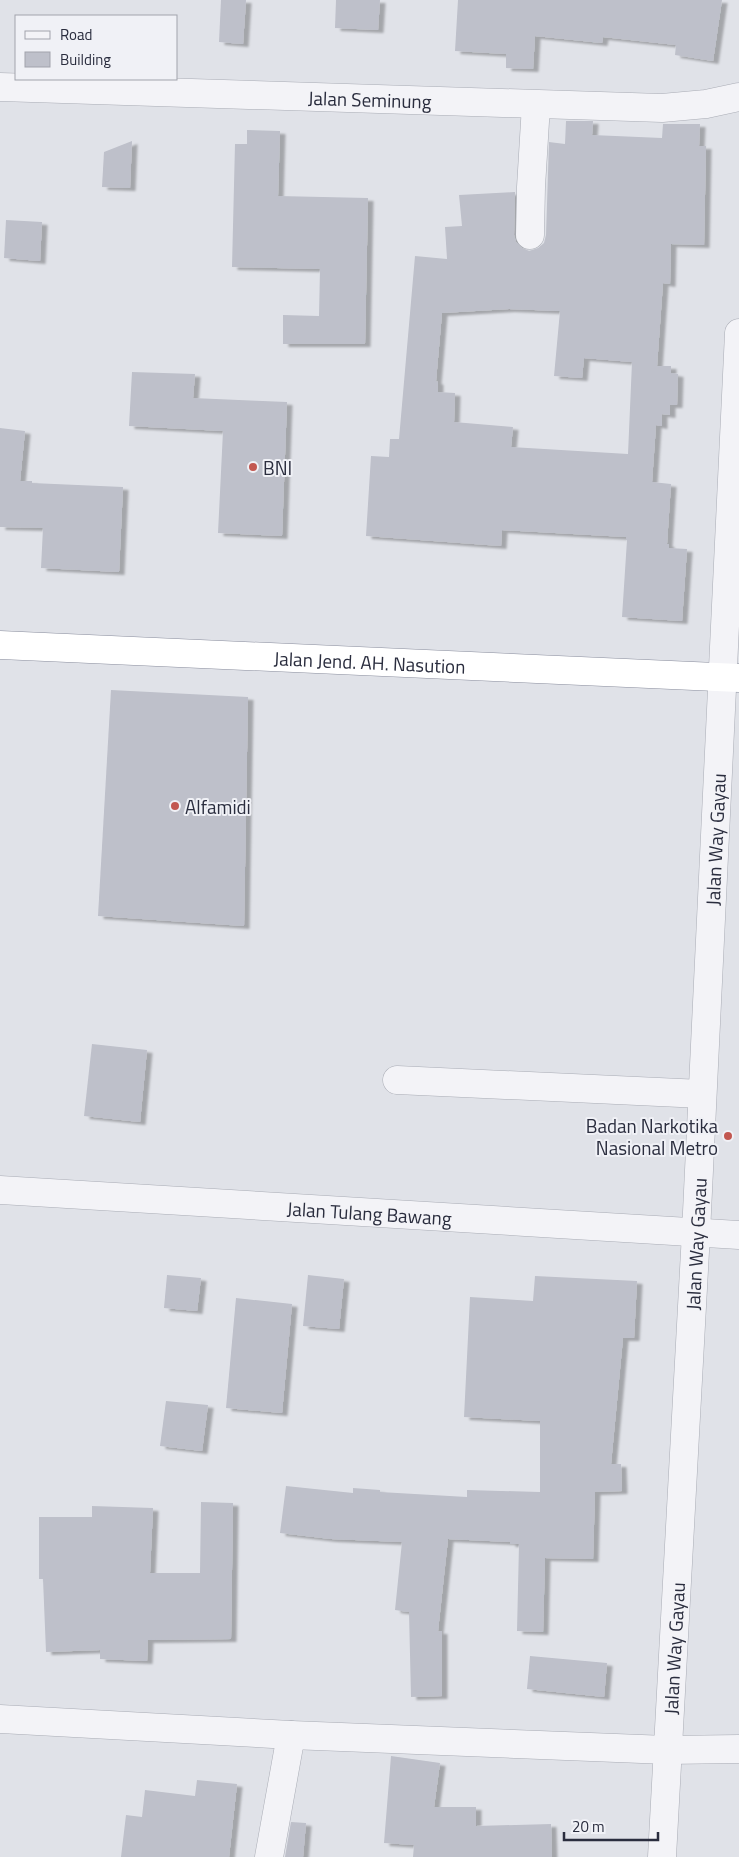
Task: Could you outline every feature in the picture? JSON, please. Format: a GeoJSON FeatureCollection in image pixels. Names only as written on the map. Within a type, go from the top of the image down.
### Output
{"type":"FeatureCollection","features":[{"type":"Feature","properties":{"kind":"highway","name":"Jalan Jend. AH. Nasution"},"geometry":{"type":"LineString","coordinates":[[0,645],[731,678]]}},
{"type":"Feature","properties":{"kind":"street","name":"Jalan Seminung"},"geometry":{"type":"LineString","coordinates":[[0,87],[662,108],[706,104],[739,97]]}},
{"type":"Feature","properties":{"kind":"street"},"geometry":{"type":"LineString","coordinates":[[530,235],[530,187],[536,105]]}},
{"type":"Feature","properties":{"kind":"street","name":"Jalan Way Gayau"},"geometry":{"type":"LineString","coordinates":[[662,1857],[702,1094],[731,678],[739,333]]}},
{"type":"Feature","properties":{"kind":"street"},"geometry":{"type":"LineString","coordinates":[[397,1080],[702,1094]]}},
{"type":"Feature","properties":{"kind":"street","name":"Jalan Tulang Bawang"},"geometry":{"type":"LineString","coordinates":[[0,1190],[739,1235]]}},
{"type":"Feature","properties":{"kind":"street"},"geometry":{"type":"LineString","coordinates":[[0,1719],[291,1736],[667,1750],[739,1749]]}},
{"type":"Feature","properties":{"kind":"street"},"geometry":{"type":"LineString","coordinates":[[269,1857],[291,1736]]}},
{"type":"Feature","properties":{"kind":"building"},"geometry":{"type":"Polygon","coordinates":[[[221,0],[246,0],[243,44],[219,42],[221,0]]]}},
{"type":"Feature","properties":{"kind":"building"},"geometry":{"type":"Polygon","coordinates":[[[336,0],[380,0],[378,30],[335,28],[336,0]]]}},
{"type":"Feature","properties":{"kind":"building"},"geometry":{"type":"Polygon","coordinates":[[[458,0],[722,0],[713,61],[675,55],[676,45],[603,37],[602,43],[535,36],[533,69],[506,68],[506,54],[455,51],[458,0]]]}},
{"type":"Feature","properties":{"kind":"building"},"geometry":{"type":"Polygon","coordinates":[[[566,121],[593,121],[592,135],[662,138],[663,124],[700,124],[699,146],[706,146],[704,245],[671,244],[670,284],[663,283],[657,366],[671,366],[671,373],[678,374],[677,405],[670,405],[670,415],[662,414],[662,426],[656,425],[652,482],[671,484],[667,544],[669,544],[669,548],[687,549],[682,621],[622,617],[626,537],[502,530],[501,546],[366,536],[371,456],[389,457],[390,439],[399,439],[415,256],[447,259],[445,227],[462,226],[459,195],[515,192],[514,235],[516,242],[522,248],[529,251],[538,248],[544,243],[546,235],[549,142],[565,144],[566,121]],[[509,309],[442,313],[436,381],[438,382],[438,392],[455,393],[454,422],[513,427],[511,447],[628,454],[632,362],[584,358],[582,378],[554,376],[560,311],[509,309]]]}},
{"type":"Feature","properties":{"kind":"building"},"geometry":{"type":"Polygon","coordinates":[[[247,130],[280,131],[278,196],[368,198],[365,344],[283,344],[283,315],[319,316],[320,269],[232,267],[235,144],[247,144],[247,130]]]}},
{"type":"Feature","properties":{"kind":"building"},"geometry":{"type":"Polygon","coordinates":[[[132,141],[130,188],[102,187],[104,152],[132,141]]]}},
{"type":"Feature","properties":{"kind":"building"},"geometry":{"type":"Polygon","coordinates":[[[6,220],[42,222],[40,261],[4,258],[6,220]]]}},
{"type":"Feature","properties":{"kind":"building","name":"BNI"},"geometry":{"type":"Polygon","coordinates":[[[132,372],[195,374],[193,398],[287,402],[282,536],[218,533],[223,431],[129,426],[132,372]]]}},
{"type":"Feature","properties":{"kind":"building"},"geometry":{"type":"Polygon","coordinates":[[[0,428],[25,431],[20,481],[123,487],[119,572],[41,568],[43,528],[0,527],[0,428]]]}},
{"type":"Feature","properties":{"kind":"building","name":"Alfamidi"},"geometry":{"type":"Polygon","coordinates":[[[111,690],[248,697],[244,926],[98,916],[111,690]]]}},
{"type":"Feature","properties":{"kind":"building"},"geometry":{"type":"Polygon","coordinates":[[[92,1044],[147,1050],[140,1122],[84,1116],[92,1044]]]}},
{"type":"Feature","properties":{"kind":"building"},"geometry":{"type":"Polygon","coordinates":[[[167,1275],[201,1278],[197,1311],[164,1308],[167,1275]]]}},
{"type":"Feature","properties":{"kind":"building"},"geometry":{"type":"Polygon","coordinates":[[[308,1275],[344,1279],[339,1329],[303,1326],[308,1275]]]}},
{"type":"Feature","properties":{"kind":"building"},"geometry":{"type":"Polygon","coordinates":[[[535,1276],[637,1281],[634,1338],[623,1338],[611,1464],[621,1464],[622,1491],[595,1492],[593,1559],[545,1558],[543,1632],[517,1631],[519,1544],[448,1539],[438,1631],[442,1631],[442,1696],[411,1697],[409,1612],[395,1610],[402,1542],[331,1539],[280,1533],[286,1486],[353,1493],[353,1488],[380,1490],[380,1492],[467,1497],[467,1490],[540,1492],[540,1421],[464,1417],[470,1297],[533,1301],[535,1276]]]}},
{"type":"Feature","properties":{"kind":"building"},"geometry":{"type":"Polygon","coordinates":[[[236,1298],[292,1304],[282,1413],[226,1408],[236,1298]]]}},
{"type":"Feature","properties":{"kind":"building"},"geometry":{"type":"Polygon","coordinates":[[[166,1401],[208,1405],[202,1451],[160,1446],[166,1401]]]}},
{"type":"Feature","properties":{"kind":"building"},"geometry":{"type":"Polygon","coordinates":[[[201,1502],[233,1503],[231,1639],[148,1640],[147,1661],[100,1659],[100,1650],[46,1652],[43,1579],[39,1579],[39,1517],[92,1517],[92,1506],[153,1508],[150,1573],[200,1573],[201,1502]]]}},
{"type":"Feature","properties":{"kind":"building"},"geometry":{"type":"Polygon","coordinates":[[[530,1656],[607,1663],[604,1697],[527,1689],[530,1656]]]}},
{"type":"Feature","properties":{"kind":"building"},"geometry":{"type":"Polygon","coordinates":[[[391,1756],[440,1763],[434,1807],[476,1807],[476,1826],[551,1824],[552,1857],[413,1857],[414,1845],[384,1843],[391,1756]]]}},
{"type":"Feature","properties":{"kind":"building"},"geometry":{"type":"Polygon","coordinates":[[[197,1780],[237,1784],[229,1857],[121,1857],[126,1815],[142,1817],[145,1790],[195,1796],[197,1780]]]}},
{"type":"Feature","properties":{"kind":"building"},"geometry":{"type":"Polygon","coordinates":[[[291,1822],[306,1823],[303,1857],[285,1857],[291,1822]]]}},
{"type":"Feature","properties":{"kind":"place","name":"BNI"},"geometry":{"type":"Point","coordinates":[253,467]}},
{"type":"Feature","properties":{"kind":"place","name":"Alfamidi"},"geometry":{"type":"Point","coordinates":[175,806]}},
{"type":"Feature","properties":{"kind":"place","name":"Badan Narkotika Nasional Metro"},"geometry":{"type":"Point","coordinates":[728,1136]}}]}
